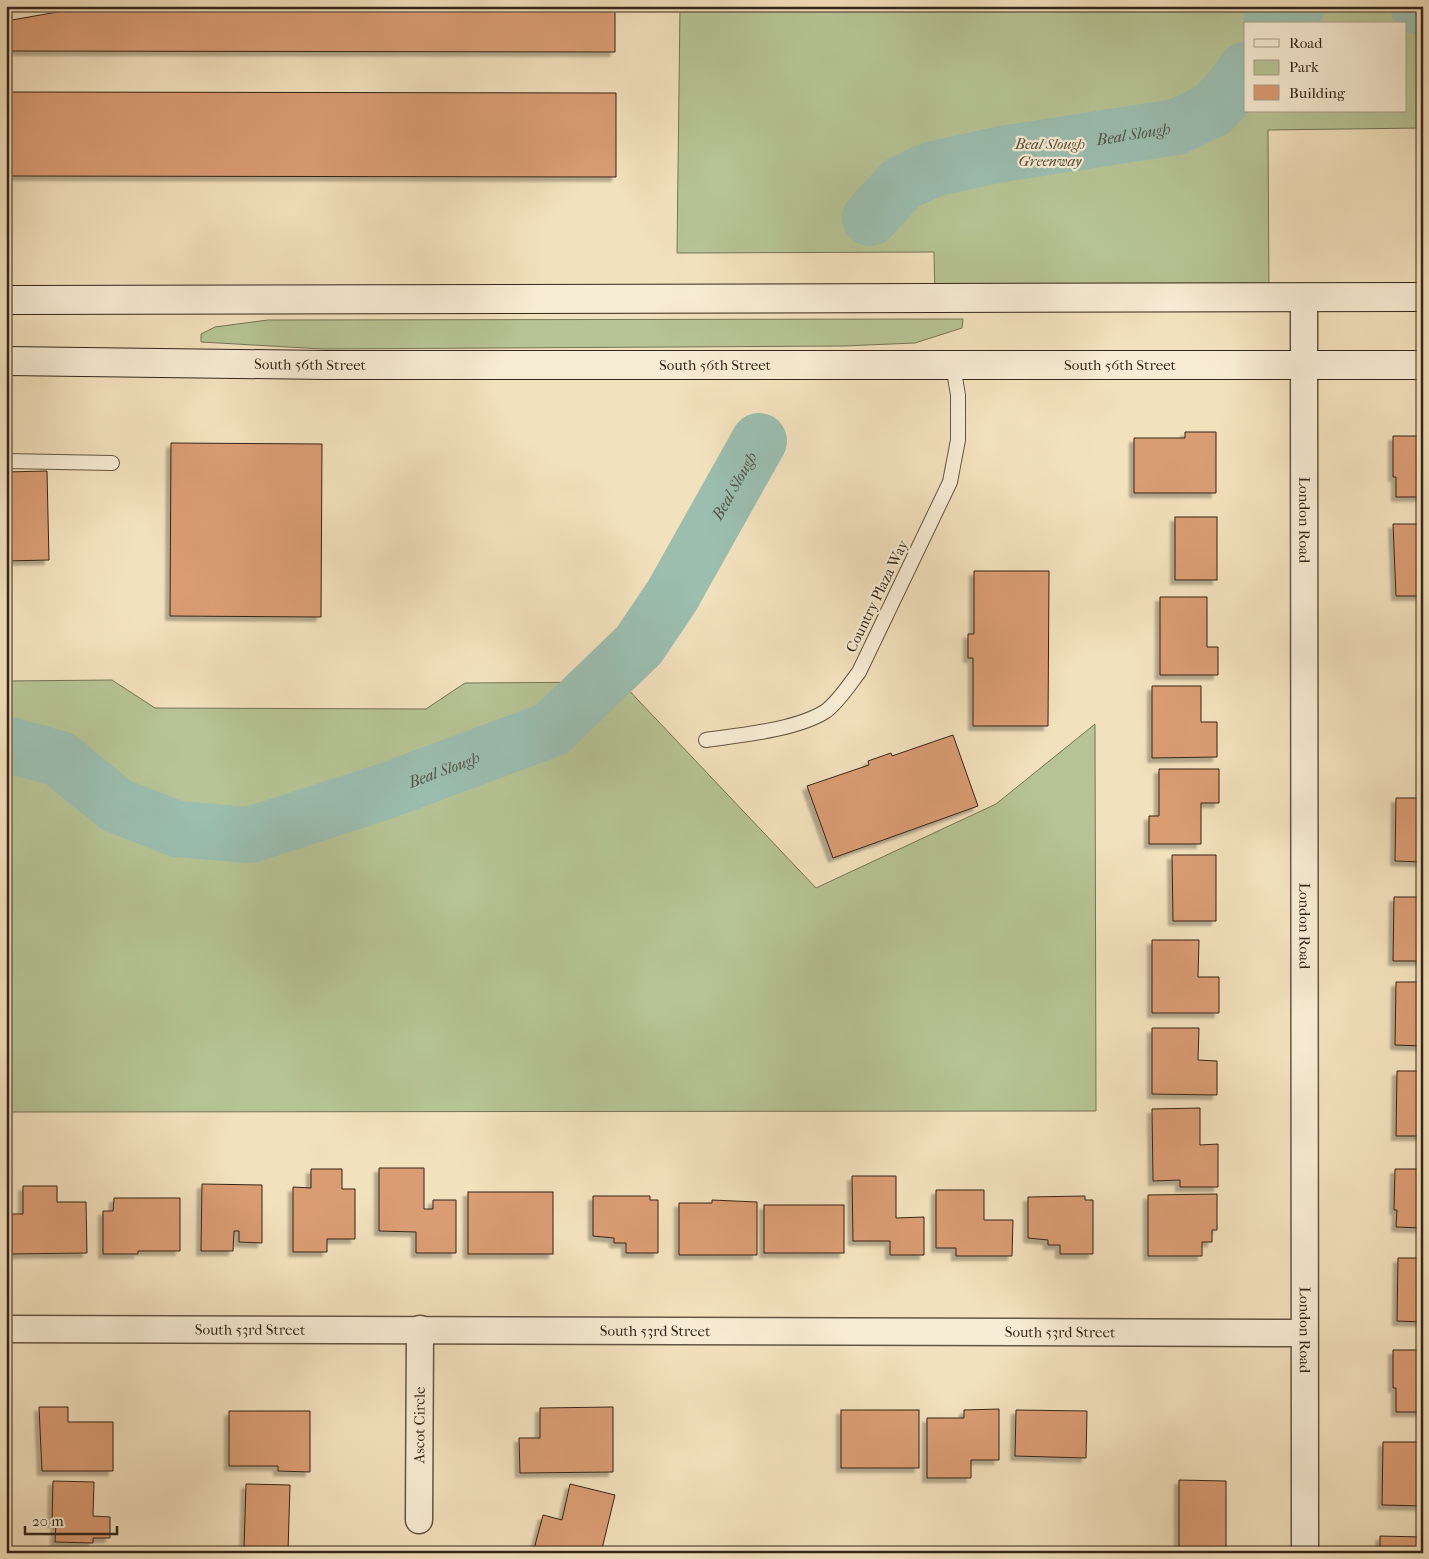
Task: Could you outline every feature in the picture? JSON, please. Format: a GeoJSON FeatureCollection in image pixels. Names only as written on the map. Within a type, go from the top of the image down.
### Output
{"type":"FeatureCollection","features":[{"type":"Feature","properties":{"kind":"main road"},"geometry":{"type":"LineString","coordinates":[[6,300],[1423,297]]}},
{"type":"Feature","properties":{"kind":"main road","name":"South 56th Street"},"geometry":{"type":"LineString","coordinates":[[6,361],[325,365],[1423,365]]}},
{"type":"Feature","properties":{"kind":"street","name":"London Road"},"geometry":{"type":"LineString","coordinates":[[1304,298],[1305,1553]]}},
{"type":"Feature","properties":{"kind":"street","name":"South 53rd Street"},"geometry":{"type":"LineString","coordinates":[[6,1329],[1304,1333]]}},
{"type":"Feature","properties":{"kind":"street","name":"Ascot Circle"},"geometry":{"type":"LineString","coordinates":[[419,1520],[420,1329]]}},
{"type":"Feature","properties":{"kind":"lane","name":"Country Plaza Way"},"geometry":{"type":"LineString","coordinates":[[706,740],[760,732],[795,723],[826,711],[844,693],[859,672],[950,482],[958,440],[958,395],[953,366]]}},
{"type":"Feature","properties":{"kind":"lane"},"geometry":{"type":"LineString","coordinates":[[6,461],[112,463]]}},
{"type":"Feature","properties":{"kind":"green space","name":"Beal Slough Greenway"},"geometry":{"type":"Polygon","coordinates":[[[680,6],[1423,6],[1423,128],[1268,130],[1269,298],[935,299],[934,252],[677,253],[680,6]]]}},
{"type":"Feature","properties":{"kind":"green space"},"geometry":{"type":"Polygon","coordinates":[[[963,319],[962,328],[915,343],[844,346],[323,349],[201,342],[201,334],[215,327],[268,320],[963,319]]]}},
{"type":"Feature","properties":{"kind":"green space"},"geometry":{"type":"Polygon","coordinates":[[[112,680],[155,708],[426,709],[465,683],[621,682],[816,888],[996,804],[1095,724],[1096,1111],[6,1112],[6,681],[112,680]]]}},
{"type":"Feature","properties":{"kind":"building"},"geometry":{"type":"Polygon","coordinates":[[[92,6],[615,6],[615,52],[6,51],[6,21],[92,6]]]}},
{"type":"Feature","properties":{"kind":"building"},"geometry":{"type":"Polygon","coordinates":[[[6,92],[616,93],[616,177],[6,176],[6,92]]]}},
{"type":"Feature","properties":{"kind":"building"},"geometry":{"type":"Polygon","coordinates":[[[1185,432],[1216,432],[1216,493],[1134,493],[1134,438],[1185,438],[1185,432]]]}},
{"type":"Feature","properties":{"kind":"building"},"geometry":{"type":"Polygon","coordinates":[[[1393,436],[1423,436],[1423,497],[1396,497],[1396,477],[1393,477],[1393,436]]]}},
{"type":"Feature","properties":{"kind":"building"},"geometry":{"type":"Polygon","coordinates":[[[171,443],[322,444],[321,617],[170,616],[171,443]]]}},
{"type":"Feature","properties":{"kind":"building"},"geometry":{"type":"Polygon","coordinates":[[[47,471],[49,560],[6,561],[6,472],[47,471]]]}},
{"type":"Feature","properties":{"kind":"building"},"geometry":{"type":"Polygon","coordinates":[[[1175,517],[1217,517],[1217,580],[1175,580],[1175,517]]]}},
{"type":"Feature","properties":{"kind":"building"},"geometry":{"type":"Polygon","coordinates":[[[1393,524],[1423,524],[1423,596],[1396,596],[1393,524]]]}},
{"type":"Feature","properties":{"kind":"building"},"geometry":{"type":"Polygon","coordinates":[[[974,571],[1049,571],[1048,726],[973,726],[973,658],[968,658],[968,634],[974,634],[974,571]]]}},
{"type":"Feature","properties":{"kind":"building"},"geometry":{"type":"Polygon","coordinates":[[[1160,597],[1207,597],[1207,647],[1218,647],[1218,675],[1160,675],[1160,597]]]}},
{"type":"Feature","properties":{"kind":"building"},"geometry":{"type":"Polygon","coordinates":[[[1152,686],[1201,686],[1201,722],[1217,722],[1217,757],[1152,758],[1152,686]]]}},
{"type":"Feature","properties":{"kind":"building"},"geometry":{"type":"Polygon","coordinates":[[[953,735],[978,806],[833,858],[807,786],[869,765],[868,761],[891,753],[892,756],[953,735]]]}},
{"type":"Feature","properties":{"kind":"building"},"geometry":{"type":"Polygon","coordinates":[[[1159,769],[1219,769],[1219,803],[1201,803],[1201,844],[1149,844],[1149,816],[1159,816],[1159,769]]]}},
{"type":"Feature","properties":{"kind":"building"},"geometry":{"type":"Polygon","coordinates":[[[1396,798],[1423,798],[1423,862],[1395,861],[1396,798]]]}},
{"type":"Feature","properties":{"kind":"building"},"geometry":{"type":"Polygon","coordinates":[[[1172,855],[1216,855],[1216,921],[1173,921],[1172,855]]]}},
{"type":"Feature","properties":{"kind":"building"},"geometry":{"type":"Polygon","coordinates":[[[1394,897],[1423,897],[1423,961],[1393,961],[1394,897]]]}},
{"type":"Feature","properties":{"kind":"building"},"geometry":{"type":"Polygon","coordinates":[[[1152,940],[1199,940],[1198,977],[1219,977],[1219,1013],[1152,1013],[1152,940]]]}},
{"type":"Feature","properties":{"kind":"building"},"geometry":{"type":"Polygon","coordinates":[[[1396,982],[1423,982],[1423,1046],[1395,1045],[1396,982]]]}},
{"type":"Feature","properties":{"kind":"building"},"geometry":{"type":"Polygon","coordinates":[[[1152,1028],[1199,1028],[1198,1060],[1217,1061],[1217,1095],[1152,1094],[1152,1028]]]}},
{"type":"Feature","properties":{"kind":"building"},"geometry":{"type":"Polygon","coordinates":[[[1397,1071],[1423,1071],[1423,1136],[1396,1136],[1397,1071]]]}},
{"type":"Feature","properties":{"kind":"building"},"geometry":{"type":"Polygon","coordinates":[[[1200,1108],[1200,1145],[1218,1144],[1218,1187],[1180,1187],[1180,1180],[1153,1181],[1152,1109],[1200,1108]]]}},
{"type":"Feature","properties":{"kind":"building"},"geometry":{"type":"Polygon","coordinates":[[[379,1168],[424,1168],[424,1209],[433,1209],[433,1200],[456,1200],[456,1253],[416,1253],[416,1232],[379,1231],[379,1168]]]}},
{"type":"Feature","properties":{"kind":"building"},"geometry":{"type":"Polygon","coordinates":[[[311,1169],[342,1169],[342,1189],[355,1189],[355,1239],[327,1239],[327,1252],[293,1252],[293,1187],[311,1188],[311,1169]]]}},
{"type":"Feature","properties":{"kind":"building"},"geometry":{"type":"Polygon","coordinates":[[[1395,1169],[1423,1169],[1423,1228],[1396,1227],[1397,1210],[1394,1210],[1395,1169]]]}},
{"type":"Feature","properties":{"kind":"building"},"geometry":{"type":"Polygon","coordinates":[[[852,1176],[896,1176],[896,1218],[924,1217],[924,1255],[890,1255],[890,1241],[853,1241],[852,1176]]]}},
{"type":"Feature","properties":{"kind":"building"},"geometry":{"type":"Polygon","coordinates":[[[202,1184],[262,1185],[262,1243],[239,1242],[239,1231],[234,1231],[233,1251],[201,1251],[202,1184]]]}},
{"type":"Feature","properties":{"kind":"building"},"geometry":{"type":"Polygon","coordinates":[[[23,1186],[57,1186],[57,1202],[86,1202],[87,1253],[12,1254],[12,1214],[23,1214],[23,1186]]]}},
{"type":"Feature","properties":{"kind":"building"},"geometry":{"type":"Polygon","coordinates":[[[936,1190],[984,1190],[984,1220],[1013,1220],[1012,1256],[956,1256],[956,1248],[936,1248],[936,1190]]]}},
{"type":"Feature","properties":{"kind":"building"},"geometry":{"type":"Polygon","coordinates":[[[468,1192],[553,1192],[553,1254],[468,1254],[468,1192]]]}},
{"type":"Feature","properties":{"kind":"building"},"geometry":{"type":"Polygon","coordinates":[[[1217,1194],[1217,1230],[1212,1230],[1212,1242],[1202,1242],[1202,1256],[1148,1256],[1148,1195],[1217,1194]]]}},
{"type":"Feature","properties":{"kind":"building"},"geometry":{"type":"Polygon","coordinates":[[[593,1196],[650,1196],[650,1200],[658,1200],[658,1253],[626,1253],[626,1243],[614,1243],[614,1238],[593,1236],[593,1196]]]}},
{"type":"Feature","properties":{"kind":"building"},"geometry":{"type":"Polygon","coordinates":[[[1085,1196],[1085,1200],[1093,1200],[1093,1254],[1060,1254],[1060,1245],[1048,1245],[1048,1240],[1028,1238],[1028,1197],[1085,1196]]]}},
{"type":"Feature","properties":{"kind":"building"},"geometry":{"type":"Polygon","coordinates":[[[114,1198],[180,1198],[180,1251],[138,1251],[138,1254],[103,1254],[103,1211],[113,1211],[114,1198]]]}},
{"type":"Feature","properties":{"kind":"building"},"geometry":{"type":"Polygon","coordinates":[[[712,1200],[757,1202],[757,1255],[679,1255],[679,1203],[712,1203],[712,1200]]]}},
{"type":"Feature","properties":{"kind":"building"},"geometry":{"type":"Polygon","coordinates":[[[764,1205],[844,1205],[844,1253],[764,1253],[764,1205]]]}},
{"type":"Feature","properties":{"kind":"building"},"geometry":{"type":"Polygon","coordinates":[[[1398,1258],[1423,1258],[1423,1322],[1397,1321],[1398,1258]]]}},
{"type":"Feature","properties":{"kind":"building"},"geometry":{"type":"Polygon","coordinates":[[[1393,1350],[1423,1350],[1423,1412],[1396,1412],[1396,1388],[1393,1388],[1393,1350]]]}},
{"type":"Feature","properties":{"kind":"building"},"geometry":{"type":"Polygon","coordinates":[[[39,1407],[68,1407],[68,1422],[113,1422],[113,1471],[42,1471],[39,1407]]]}},
{"type":"Feature","properties":{"kind":"building"},"geometry":{"type":"Polygon","coordinates":[[[613,1407],[613,1472],[520,1473],[519,1438],[540,1438],[540,1408],[613,1407]]]}},
{"type":"Feature","properties":{"kind":"building"},"geometry":{"type":"Polygon","coordinates":[[[999,1409],[999,1460],[971,1460],[971,1478],[927,1478],[927,1418],[964,1418],[964,1410],[999,1409]]]}},
{"type":"Feature","properties":{"kind":"building"},"geometry":{"type":"Polygon","coordinates":[[[841,1410],[919,1410],[919,1468],[841,1468],[841,1410]]]}},
{"type":"Feature","properties":{"kind":"building"},"geometry":{"type":"Polygon","coordinates":[[[1016,1410],[1087,1411],[1086,1458],[1015,1456],[1016,1410]]]}},
{"type":"Feature","properties":{"kind":"building"},"geometry":{"type":"Polygon","coordinates":[[[229,1411],[310,1411],[310,1472],[278,1471],[278,1466],[229,1466],[229,1411]]]}},
{"type":"Feature","properties":{"kind":"building"},"geometry":{"type":"Polygon","coordinates":[[[1383,1442],[1423,1442],[1423,1506],[1382,1505],[1383,1442]]]}},
{"type":"Feature","properties":{"kind":"building"},"geometry":{"type":"Polygon","coordinates":[[[1179,1480],[1226,1481],[1226,1553],[1179,1553],[1179,1480]]]}},
{"type":"Feature","properties":{"kind":"building"},"geometry":{"type":"Polygon","coordinates":[[[53,1481],[94,1482],[93,1516],[110,1517],[110,1538],[93,1538],[93,1543],[55,1542],[56,1523],[52,1523],[53,1481]]]}},
{"type":"Feature","properties":{"kind":"building"},"geometry":{"type":"Polygon","coordinates":[[[246,1484],[290,1485],[288,1551],[244,1549],[246,1484]]]}},
{"type":"Feature","properties":{"kind":"building"},"geometry":{"type":"Polygon","coordinates":[[[570,1484],[615,1495],[601,1553],[549,1553],[534,1549],[543,1515],[562,1520],[570,1484]]]}},
{"type":"Feature","properties":{"kind":"building"},"geometry":{"type":"Polygon","coordinates":[[[1380,1536],[1423,1537],[1423,1553],[1380,1553],[1380,1536]]]}},
{"type":"Feature","properties":{"kind":"waterway","name":"Beal Slough"},"geometry":{"type":"LineString","coordinates":[[1274,22],[1297,6]]}},
{"type":"Feature","properties":{"kind":"waterway","name":"Beal Slough"},"geometry":{"type":"LineString","coordinates":[[1418,6],[1423,8]]}},
{"type":"Feature","properties":{"kind":"waterway","name":"Beal Slough"},"geometry":{"type":"LineString","coordinates":[[870,218],[902,183],[933,169],[1002,154],[1176,127],[1212,110],[1232,89],[1244,71]]}},
{"type":"Feature","properties":{"kind":"waterway","name":"Beal Slough"},"geometry":{"type":"LineString","coordinates":[[6,744],[60,759],[116,805],[177,829],[250,835],[386,791],[552,729],[639,645],[672,596],[759,441]]}}]}
